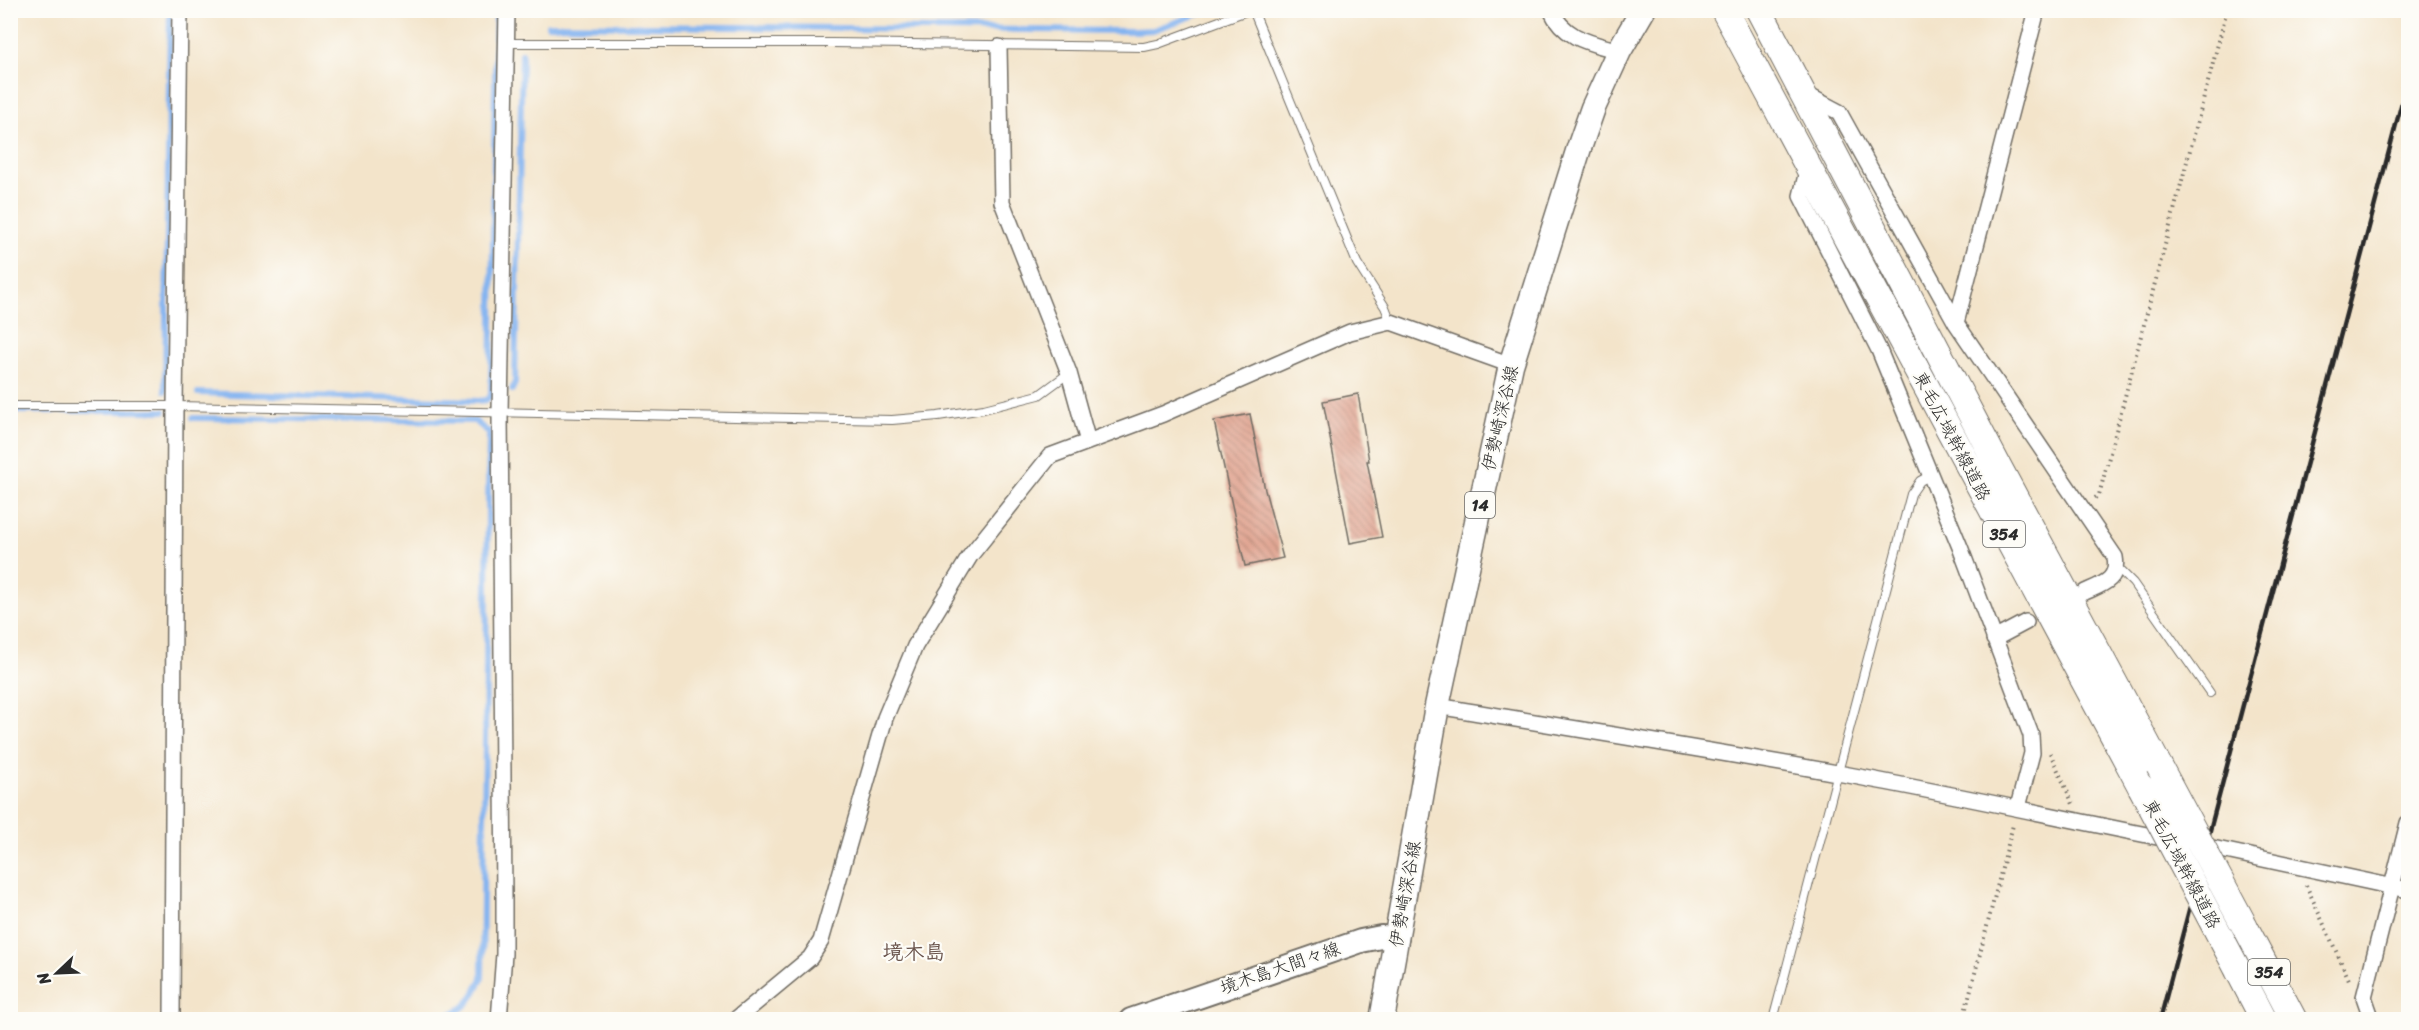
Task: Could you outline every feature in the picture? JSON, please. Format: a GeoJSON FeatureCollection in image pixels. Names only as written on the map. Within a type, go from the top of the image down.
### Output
{"type":"FeatureCollection","features":[{"type":"Feature","properties":{"kind":"highway","name":"東毛広域幹線道路"},"geometry":{"type":"LineString","coordinates":[[1724,10],[2264,1020]]}},
{"type":"Feature","properties":{"kind":"highway","name":"東毛広域幹線道路"},"geometry":{"type":"LineString","coordinates":[[1759,10],[1805,93],[1992,454],[2294,1020]]}},
{"type":"Feature","properties":{"kind":"main road","name":"伊勢崎深谷線"},"geometry":{"type":"LineString","coordinates":[[1382,1020],[1437,706],[1511,365],[1579,148],[1619,51],[1643,10]]}},
{"type":"Feature","properties":{"kind":"main road","name":"境木島大間々線"},"geometry":{"type":"LineString","coordinates":[[1131,1020],[1361,941],[1381,937],[1397,938]]}},
{"type":"Feature","properties":{"kind":"street"},"geometry":{"type":"LineString","coordinates":[[172,1020],[175,406],[180,10]]}},
{"type":"Feature","properties":{"kind":"street"},"geometry":{"type":"LineString","coordinates":[[499,1020],[504,954],[500,413],[507,10]]}},
{"type":"Feature","properties":{"kind":"street"},"geometry":{"type":"LineString","coordinates":[[1551,10],[1557,23],[1567,32],[1589,42],[1619,51]]}},
{"type":"Feature","properties":{"kind":"street"},"geometry":{"type":"LineString","coordinates":[[1956,323],[2037,10]]}},
{"type":"Feature","properties":{"kind":"street"},"geometry":{"type":"LineString","coordinates":[[999,46],[1002,201],[1069,373],[1088,442]]}},
{"type":"Feature","properties":{"kind":"street"},"geometry":{"type":"LineString","coordinates":[[1805,93],[1839,112],[1956,323],[2115,557],[2117,567],[2114,574],[2103,583],[2085,592]]}},
{"type":"Feature","properties":{"kind":"street"},"geometry":{"type":"LineString","coordinates":[[1808,167],[1801,196],[1879,350],[1931,476],[2031,735],[2032,753],[2018,807]]}},
{"type":"Feature","properties":{"kind":"street"},"geometry":{"type":"LineString","coordinates":[[735,1020],[810,958],[821,941],[885,718],[915,646],[976,548],[1050,456],[1163,414],[1350,332],[1391,322],[1511,365]]}},
{"type":"Feature","properties":{"kind":"street"},"geometry":{"type":"LineString","coordinates":[[1994,639],[2026,622]]}},
{"type":"Feature","properties":{"kind":"street"},"geometry":{"type":"LineString","coordinates":[[1437,706],[1836,772],[2018,807],[2409,890]]}},
{"type":"Feature","properties":{"kind":"street"},"geometry":{"type":"LineString","coordinates":[[2372,1020],[2364,997],[2409,823]]}},
{"type":"Feature","properties":{"kind":"lane"},"geometry":{"type":"LineString","coordinates":[[506,43],[832,43],[1144,47],[1251,10],[1357,263],[1385,307],[1391,322]]}},
{"type":"Feature","properties":{"kind":"lane"},"geometry":{"type":"LineString","coordinates":[[10,406],[175,406],[849,420],[938,417],[984,409],[1039,395],[1069,373]]}},
{"type":"Feature","properties":{"kind":"lane"},"geometry":{"type":"LineString","coordinates":[[1773,1020],[1836,772],[1911,494],[1920,481],[1931,476]]}},
{"type":"Feature","properties":{"kind":"lane"},"geometry":{"type":"LineString","coordinates":[[2117,567],[2133,583],[2210,693]]}},
{"type":"Feature","properties":{"kind":"path"},"geometry":{"type":"LineString","coordinates":[[2082,509],[2099,495],[2227,10]]}},
{"type":"Feature","properties":{"kind":"path"},"geometry":{"type":"LineString","coordinates":[[2032,753],[2042,750],[2049,752],[2081,822]]}},
{"type":"Feature","properties":{"kind":"path"},"geometry":{"type":"LineString","coordinates":[[1964,1020],[2018,807]]}},
{"type":"Feature","properties":{"kind":"path"},"geometry":{"type":"LineString","coordinates":[[2301,867],[2304,881],[2355,992],[2364,997]]}},
{"type":"Feature","properties":{"kind":"building"},"geometry":{"type":"Polygon","coordinates":[[[1358,394],[1369,461],[1367,461],[1382,537],[1350,543],[1323,401],[1358,394]]]}},
{"type":"Feature","properties":{"kind":"building"},"geometry":{"type":"Polygon","coordinates":[[[1250,414],[1265,490],[1283,558],[1245,566],[1214,421],[1250,414]]]}},
{"type":"Feature","properties":{"kind":"waterway"},"geometry":{"type":"LineString","coordinates":[[165,391],[170,10]]}},
{"type":"Feature","properties":{"kind":"waterway"},"geometry":{"type":"LineString","coordinates":[[198,393],[479,401],[491,396],[496,10]]}},
{"type":"Feature","properties":{"kind":"waterway"},"geometry":{"type":"LineString","coordinates":[[548,25],[1133,31],[1153,30],[1210,10]]}},
{"type":"Feature","properties":{"kind":"waterway"},"geometry":{"type":"LineString","coordinates":[[512,390],[515,383],[522,53]]}},
{"type":"Feature","properties":{"kind":"waterway"},"geometry":{"type":"LineString","coordinates":[[10,411],[164,411]]}},
{"type":"Feature","properties":{"kind":"waterway"},"geometry":{"type":"LineString","coordinates":[[193,418],[475,421],[488,432]]}},
{"type":"Feature","properties":{"kind":"waterway"},"geometry":{"type":"LineString","coordinates":[[437,1020],[455,1013],[466,1005],[482,978],[489,431]]}},
{"type":"Feature","properties":{"kind":"railway"},"geometry":{"type":"LineString","coordinates":[[2160,1020],[2408,79]]}},
{"type":"Feature","properties":{"kind":"district","name":"境木島"},"geometry":{"type":"Point","coordinates":[914,952]}}]}
